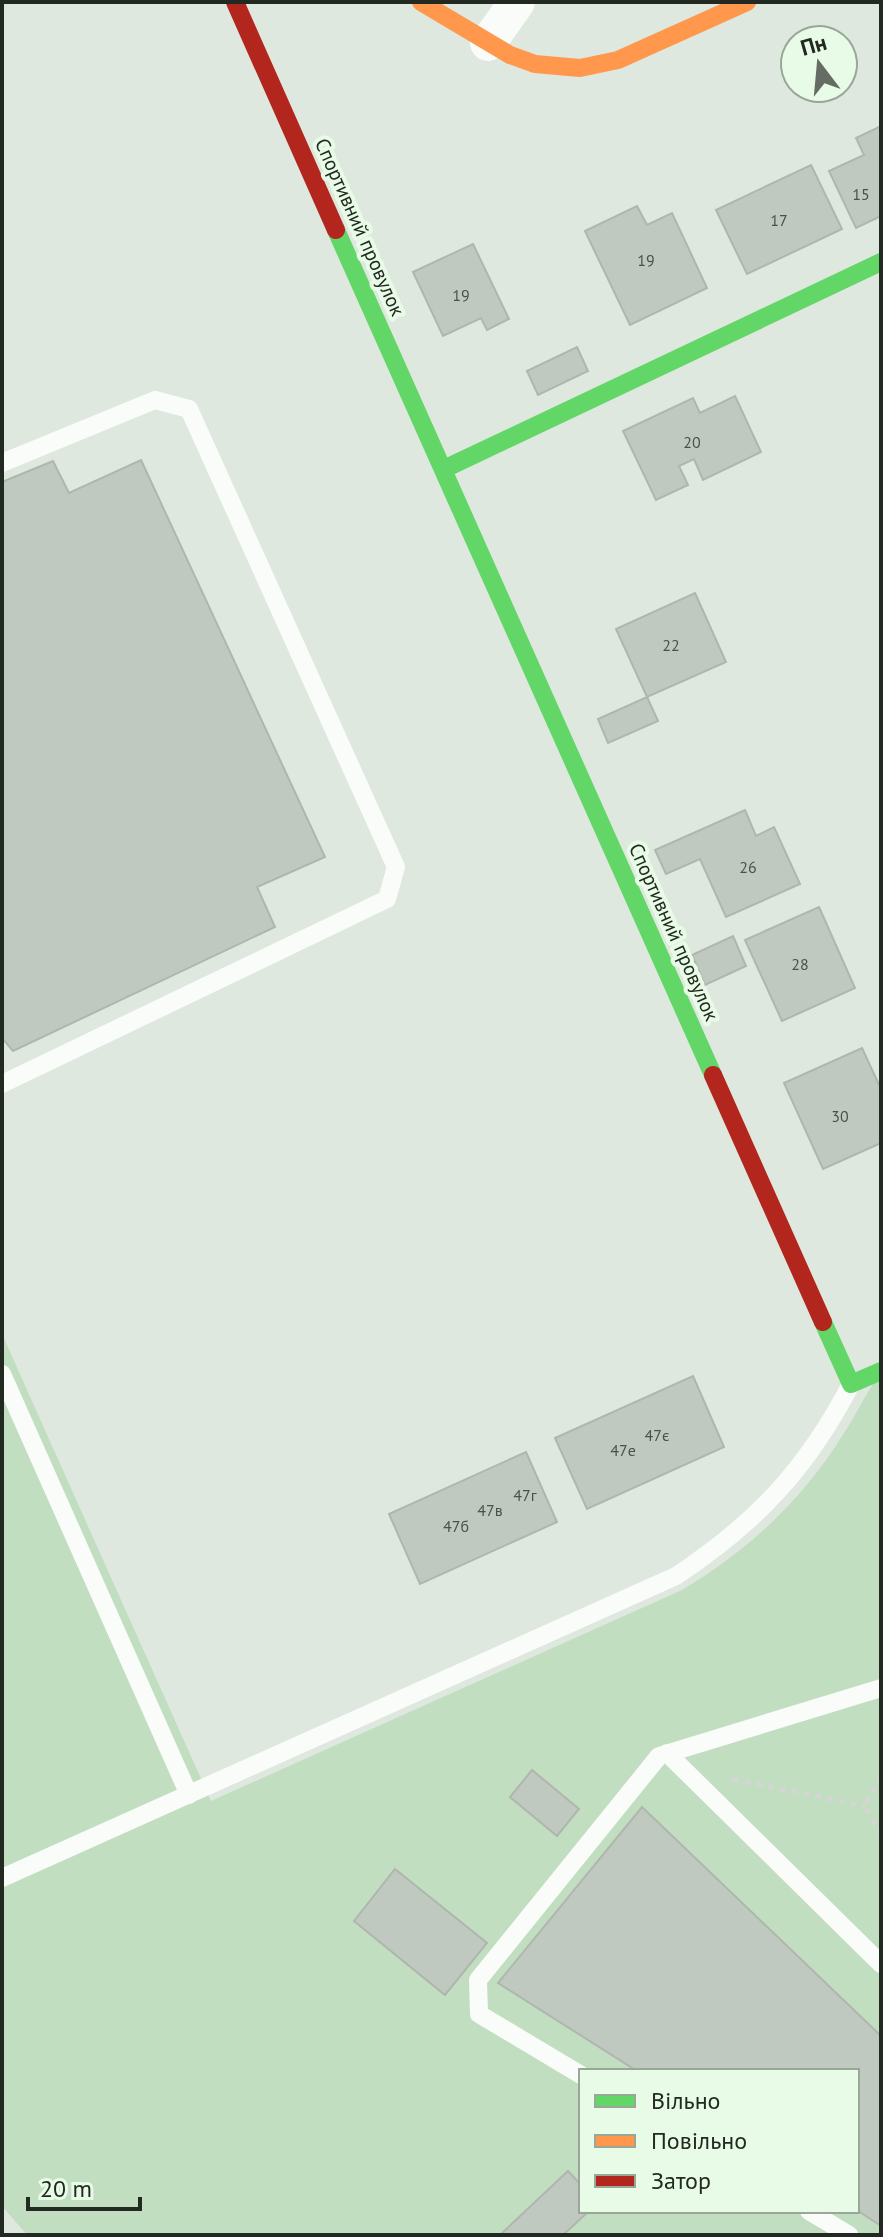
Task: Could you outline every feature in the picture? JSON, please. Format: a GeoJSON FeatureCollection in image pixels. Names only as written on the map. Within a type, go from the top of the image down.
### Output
{"type":"FeatureCollection","features":[{"type":"Feature","properties":{"kind":"street","name":"Спортивний провулок"},"geometry":{"type":"LineString","coordinates":[[235,2],[851,1384]]}},
{"type":"Feature","properties":{"kind":"street"},"geometry":{"type":"LineString","coordinates":[[421,2],[510,55],[535,64],[560,68],[618,60],[747,2]]}},
{"type":"Feature","properties":{"kind":"street"},"geometry":{"type":"LineString","coordinates":[[488,43],[517,2]]}},
{"type":"Feature","properties":{"kind":"street"},"geometry":{"type":"LineString","coordinates":[[444,469],[881,262]]}},
{"type":"Feature","properties":{"kind":"street"},"geometry":{"type":"LineString","coordinates":[[851,1384],[881,1371]]}},
{"type":"Feature","properties":{"kind":"lane"},"geometry":{"type":"LineString","coordinates":[[2,463],[155,400],[189,409],[396,867],[387,899],[6,1075]]}},
{"type":"Feature","properties":{"kind":"lane"},"geometry":{"type":"LineString","coordinates":[[2,1374],[189,1795]]}},
{"type":"Feature","properties":{"kind":"lane"},"geometry":{"type":"LineString","coordinates":[[2,1878],[676,1576],[737,1532],[790,1479],[814,1449],[851,1384]]}},
{"type":"Feature","properties":{"kind":"lane"},"geometry":{"type":"LineString","coordinates":[[579,2074],[479,2014],[478,1980],[659,1756],[881,1688]]}},
{"type":"Feature","properties":{"kind":"lane"},"geometry":{"type":"LineString","coordinates":[[667,1753],[881,1964]]}},
{"type":"Feature","properties":{"kind":"lane"},"geometry":{"type":"LineString","coordinates":[[812,2213],[849,2235]]}},
{"type":"Feature","properties":{"kind":"path"},"geometry":{"type":"LineString","coordinates":[[682,1768],[865,1806],[881,1834]]}},
{"type":"Feature","properties":{"kind":"path"},"geometry":{"type":"LineString","coordinates":[[865,1806],[881,1777]]}},
{"type":"Feature","properties":{"kind":"green space"},"geometry":{"type":"Polygon","coordinates":[[[2,1334],[211,1801],[682,1590],[703,1577],[761,1532],[811,1480],[834,1449],[881,1371],[881,2235],[27,2235],[2,2206],[2,1334]]]}},
{"type":"Feature","properties":{"kind":"building"},"geometry":{"type":"Polygon","coordinates":[[[881,126],[881,216],[856,228],[829,171],[864,155],[856,138],[881,126]]]}},
{"type":"Feature","properties":{"kind":"building"},"geometry":{"type":"Polygon","coordinates":[[[811,165],[842,229],[747,274],[716,210],[811,165]]]}},
{"type":"Feature","properties":{"kind":"building"},"geometry":{"type":"Polygon","coordinates":[[[637,206],[647,225],[672,213],[707,288],[630,325],[585,231],[637,206]]]}},
{"type":"Feature","properties":{"kind":"building"},"geometry":{"type":"Polygon","coordinates":[[[473,244],[509,319],[487,330],[481,318],[443,336],[413,272],[473,244]]]}},
{"type":"Feature","properties":{"kind":"building"},"geometry":{"type":"Polygon","coordinates":[[[577,347],[588,371],[538,395],[527,371],[577,347]]]}},
{"type":"Feature","properties":{"kind":"building"},"geometry":{"type":"Polygon","coordinates":[[[735,396],[761,452],[703,480],[694,459],[679,466],[688,485],[656,500],[623,431],[693,398],[700,413],[735,396]]]}},
{"type":"Feature","properties":{"kind":"building"},"geometry":{"type":"Polygon","coordinates":[[[141,460],[325,857],[257,887],[275,927],[13,1051],[2,1038],[2,482],[53,461],[69,493],[141,460]]]}},
{"type":"Feature","properties":{"kind":"building"},"geometry":{"type":"Polygon","coordinates":[[[695,593],[726,662],[647,697],[616,629],[695,593]]]}},
{"type":"Feature","properties":{"kind":"building"},"geometry":{"type":"Polygon","coordinates":[[[647,697],[658,721],[608,743],[598,719],[647,697]]]}},
{"type":"Feature","properties":{"kind":"building"},"geometry":{"type":"Polygon","coordinates":[[[745,810],[756,836],[774,827],[800,884],[726,917],[700,859],[666,874],[655,850],[745,810]]]}},
{"type":"Feature","properties":{"kind":"building"},"geometry":{"type":"Polygon","coordinates":[[[819,907],[855,988],[782,1021],[745,940],[819,907]]]}},
{"type":"Feature","properties":{"kind":"building"},"geometry":{"type":"Polygon","coordinates":[[[733,936],[746,966],[705,985],[692,955],[733,936]]]}},
{"type":"Feature","properties":{"kind":"building"},"geometry":{"type":"Polygon","coordinates":[[[862,1048],[881,1089],[881,1143],[823,1169],[784,1083],[862,1048]]]}},
{"type":"Feature","properties":{"kind":"building"},"geometry":{"type":"Polygon","coordinates":[[[693,1376],[724,1447],[587,1509],[555,1438],[693,1376]]]}},
{"type":"Feature","properties":{"kind":"building"},"geometry":{"type":"Polygon","coordinates":[[[526,1452],[557,1522],[420,1584],[389,1514],[526,1452]]]}},
{"type":"Feature","properties":{"kind":"building"},"geometry":{"type":"Polygon","coordinates":[[[532,1770],[579,1809],[557,1836],[510,1797],[532,1770]]]}},
{"type":"Feature","properties":{"kind":"building"},"geometry":{"type":"Polygon","coordinates":[[[642,1807],[881,2036],[881,2226],[859,2211],[859,2069],[634,2069],[498,1983],[642,1807]]]}},
{"type":"Feature","properties":{"kind":"building"},"geometry":{"type":"Polygon","coordinates":[[[395,1869],[487,1943],[445,1995],[354,1921],[395,1869]]]}},
{"type":"Feature","properties":{"kind":"building"},"geometry":{"type":"Polygon","coordinates":[[[568,2171],[579,2183],[579,2213],[587,2213],[563,2235],[500,2235],[568,2171]]]}},
{"type":"Feature","properties":{"kind":"traffic: fast"},"geometry":{"type":"LineString","coordinates":[[336,230],[713,1075]]}},
{"type":"Feature","properties":{"kind":"traffic: fast"},"geometry":{"type":"LineString","coordinates":[[444,469],[881,262]]}},
{"type":"Feature","properties":{"kind":"traffic: fast"},"geometry":{"type":"LineString","coordinates":[[823,1322],[851,1384],[881,1371]]}},
{"type":"Feature","properties":{"kind":"traffic: slow"},"geometry":{"type":"LineString","coordinates":[[421,2],[510,55],[535,64],[580,68],[618,60],[747,2]]}},
{"type":"Feature","properties":{"kind":"traffic: jam"},"geometry":{"type":"LineString","coordinates":[[235,2],[336,230]]}},
{"type":"Feature","properties":{"kind":"traffic: jam"},"geometry":{"type":"LineString","coordinates":[[713,1075],[823,1322]]}}]}
